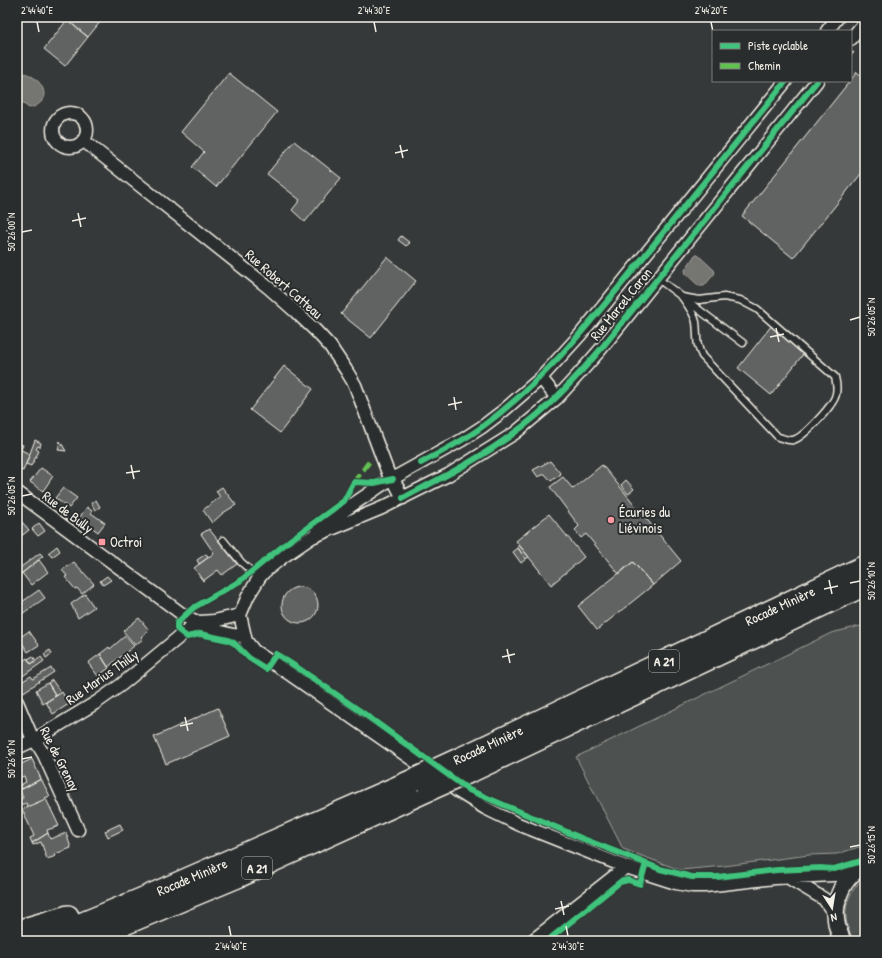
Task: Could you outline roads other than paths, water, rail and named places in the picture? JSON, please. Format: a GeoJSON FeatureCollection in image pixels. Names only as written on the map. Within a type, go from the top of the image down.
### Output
{"type":"FeatureCollection","features":[{"type":"Feature","properties":{"kind":"highway","name":"Rocade Minière"},"geometry":{"type":"LineString","coordinates":[[468,764],[865,566]]}},
{"type":"Feature","properties":{"kind":"highway","name":"Rocade Minière"},"geometry":{"type":"LineString","coordinates":[[39,941],[421,785],[865,585]]}},
{"type":"Feature","properties":{"kind":"highway","name":"Rocade Minière"},"geometry":{"type":"LineString","coordinates":[[84,941],[240,876],[421,785]]}},
{"type":"Feature","properties":{"kind":"highway"},"geometry":{"type":"LineString","coordinates":[[17,931],[73,915],[123,896],[141,899]]}},
{"type":"Feature","properties":{"kind":"highway"},"geometry":{"type":"LineString","coordinates":[[89,941],[108,932]]}},
{"type":"Feature","properties":{"kind":"main road"},"geometry":{"type":"LineString","coordinates":[[839,938],[835,915],[839,893],[845,883],[858,870]]}},
{"type":"Feature","properties":{"kind":"street"},"geometry":{"type":"LineString","coordinates":[[828,30],[838,17]]}},
{"type":"Feature","properties":{"kind":"street"},"geometry":{"type":"LineString","coordinates":[[852,38],[865,22]]}},
{"type":"Feature","properties":{"kind":"street","name":"Rue Marcel Caron"},"geometry":{"type":"LineString","coordinates":[[312,537],[315,531],[365,496],[482,427],[541,378],[580,335],[785,82]]}},
{"type":"Feature","properties":{"kind":"street","name":"Rue Marcel Caron"},"geometry":{"type":"LineString","coordinates":[[240,615],[248,596],[259,578],[264,572],[284,556],[312,537],[403,498],[448,475],[515,433],[556,398],[595,355],[816,82]]}},
{"type":"Feature","properties":{"kind":"street","name":"Rue Robert Catteau"},"geometry":{"type":"LineString","coordinates":[[84,141],[268,288],[296,312],[330,346],[355,385],[381,457],[388,473],[393,479],[403,498]]}},
{"type":"Feature","properties":{"kind":"street"},"geometry":{"type":"LineString","coordinates":[[541,378],[556,398]]}},
{"type":"Feature","properties":{"kind":"street","name":"Rue de Bully"},"geometry":{"type":"LineString","coordinates":[[17,492],[186,617],[200,622],[215,631],[232,636],[244,636]]}},
{"type":"Feature","properties":{"kind":"street"},"geometry":{"type":"LineString","coordinates":[[200,622],[214,621],[240,615],[244,636],[248,645],[254,651],[292,674],[459,792],[485,808],[518,824],[626,867],[676,883],[692,886],[789,878],[858,870]]}},
{"type":"Feature","properties":{"kind":"street","name":"Rue Marius Thilly"},"geometry":{"type":"LineString","coordinates":[[17,748],[34,740],[97,702],[121,685],[183,633],[200,622]]}},
{"type":"Feature","properties":{"kind":"street","name":"Rue de Grenay"},"geometry":{"type":"LineString","coordinates":[[17,702],[31,736],[44,755],[78,830]]}},
{"type":"Feature","properties":{"kind":"street"},"geometry":{"type":"LineString","coordinates":[[532,941],[626,867]]}},
{"type":"Feature","properties":{"kind":"street"},"geometry":{"type":"LineString","coordinates":[[789,878],[824,899],[835,915]]}},
{"type":"Feature","properties":{"kind":"lane"},"geometry":{"type":"LineString","coordinates":[[658,278],[743,343]]}},
{"type":"Feature","properties":{"kind":"lane"},"geometry":{"type":"LineString","coordinates":[[682,297],[699,300],[724,297],[740,300],[757,309],[835,377],[837,385],[836,394],[833,401],[803,436],[793,440],[778,437],[702,356],[698,348],[696,337],[696,322],[682,297]]}},
{"type":"Feature","properties":{"kind":"lane"},"geometry":{"type":"LineString","coordinates":[[223,540],[241,562],[259,578]]}},
{"type":"Feature","properties":{"kind":"place","name":"Écuries du Liévinois"},"geometry":{"type":"Point","coordinates":[611,520]}},
{"type":"Feature","properties":{"kind":"place","name":"Octroi"},"geometry":{"type":"Point","coordinates":[102,542]}}]}
